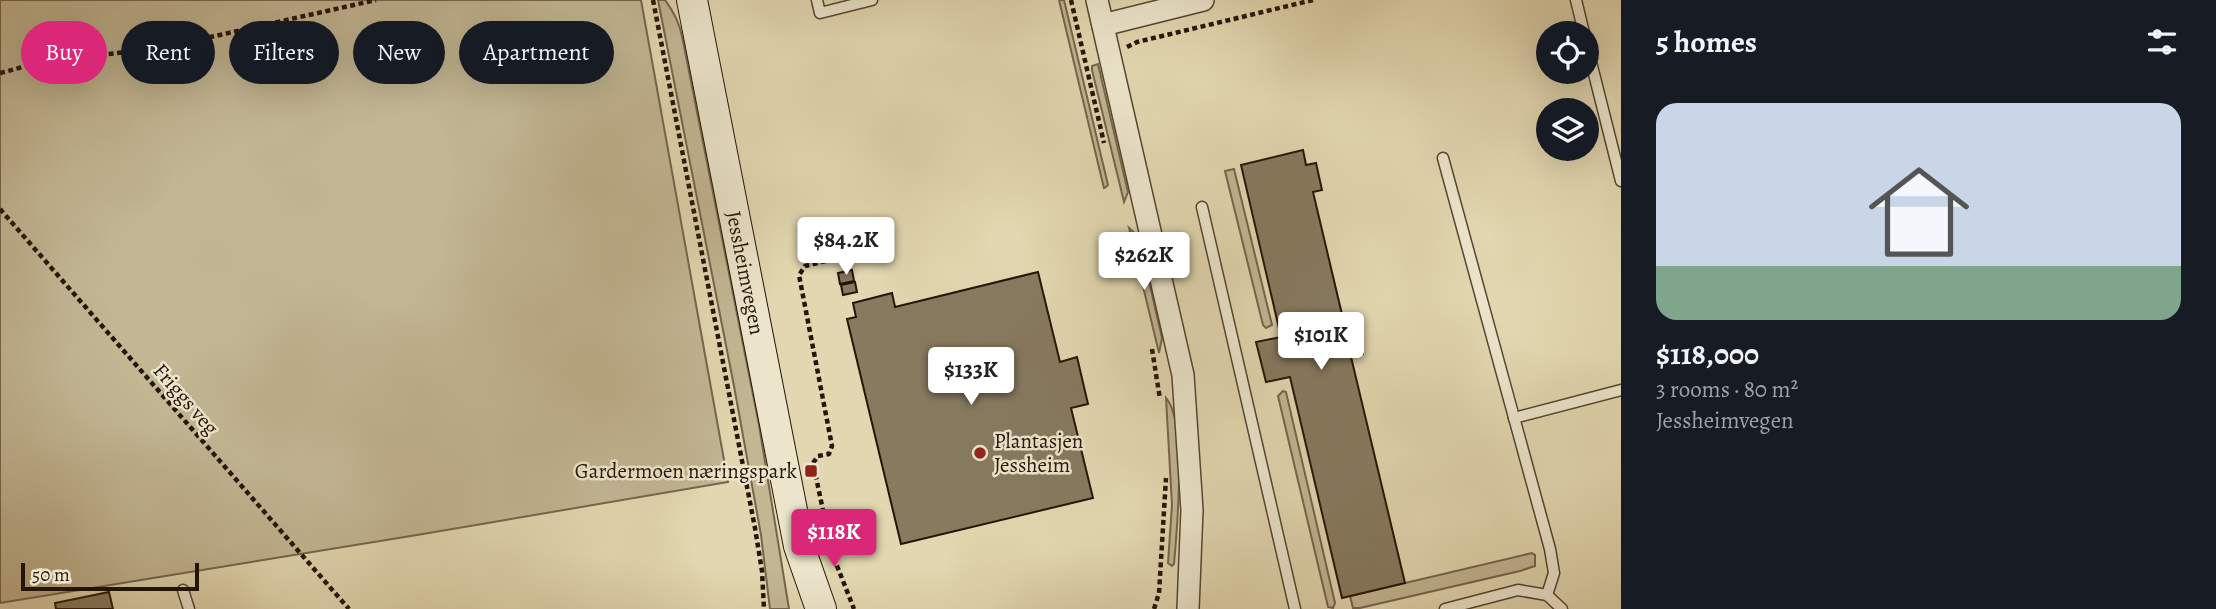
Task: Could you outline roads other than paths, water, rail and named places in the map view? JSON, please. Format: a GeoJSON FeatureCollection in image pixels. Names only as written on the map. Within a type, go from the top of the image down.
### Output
{"type":"FeatureCollection","features":[{"type":"Feature","properties":{"kind":"main road","name":"Jessheimvegen"},"geometry":{"type":"LineString","coordinates":[[692,0],[799,546],[821,609]]}},
{"type":"Feature","properties":{"kind":"main road","name":"Jessheimvegen"},"geometry":{"type":"LineString","coordinates":[[799,546],[800,609]]}},
{"type":"Feature","properties":{"kind":"street"},"geometry":{"type":"LineString","coordinates":[[1097,0],[1183,375],[1192,510],[1188,609]]}},
{"type":"Feature","properties":{"kind":"street"},"geometry":{"type":"LineString","coordinates":[[1103,25],[1203,0]]}},
{"type":"Feature","properties":{"kind":"street"},"geometry":{"type":"LineString","coordinates":[[1179,609],[1189,586]]}},
{"type":"Feature","properties":{"kind":"lane"},"geometry":{"type":"LineString","coordinates":[[817,0],[820,13],[872,0]]}},
{"type":"Feature","properties":{"kind":"lane"},"geometry":{"type":"LineString","coordinates":[[1576,0],[1581,21]]}},
{"type":"Feature","properties":{"kind":"lane"},"geometry":{"type":"LineString","coordinates":[[1597,84],[1621,181]]}},
{"type":"Feature","properties":{"kind":"lane"},"geometry":{"type":"LineString","coordinates":[[1443,158],[1550,549],[1554,573],[1548,595]]}},
{"type":"Feature","properties":{"kind":"lane"},"geometry":{"type":"LineString","coordinates":[[1202,207],[1295,609]]}},
{"type":"Feature","properties":{"kind":"lane"},"geometry":{"type":"LineString","coordinates":[[1514,418],[1621,390]]}},
{"type":"Feature","properties":{"kind":"lane"},"geometry":{"type":"LineString","coordinates":[[183,590],[189,609]]}},
{"type":"Feature","properties":{"kind":"lane"},"geometry":{"type":"LineString","coordinates":[[1445,609],[1518,590],[1548,595],[1563,609]]}},
{"type":"Feature","properties":{"kind":"place","name":"Plantasjen Jessheim"},"geometry":{"type":"Point","coordinates":[980,453]}},
{"type":"Feature","properties":{"kind":"place","name":"Gardermoen næringspark"},"geometry":{"type":"Point","coordinates":[811,471]}}]}
